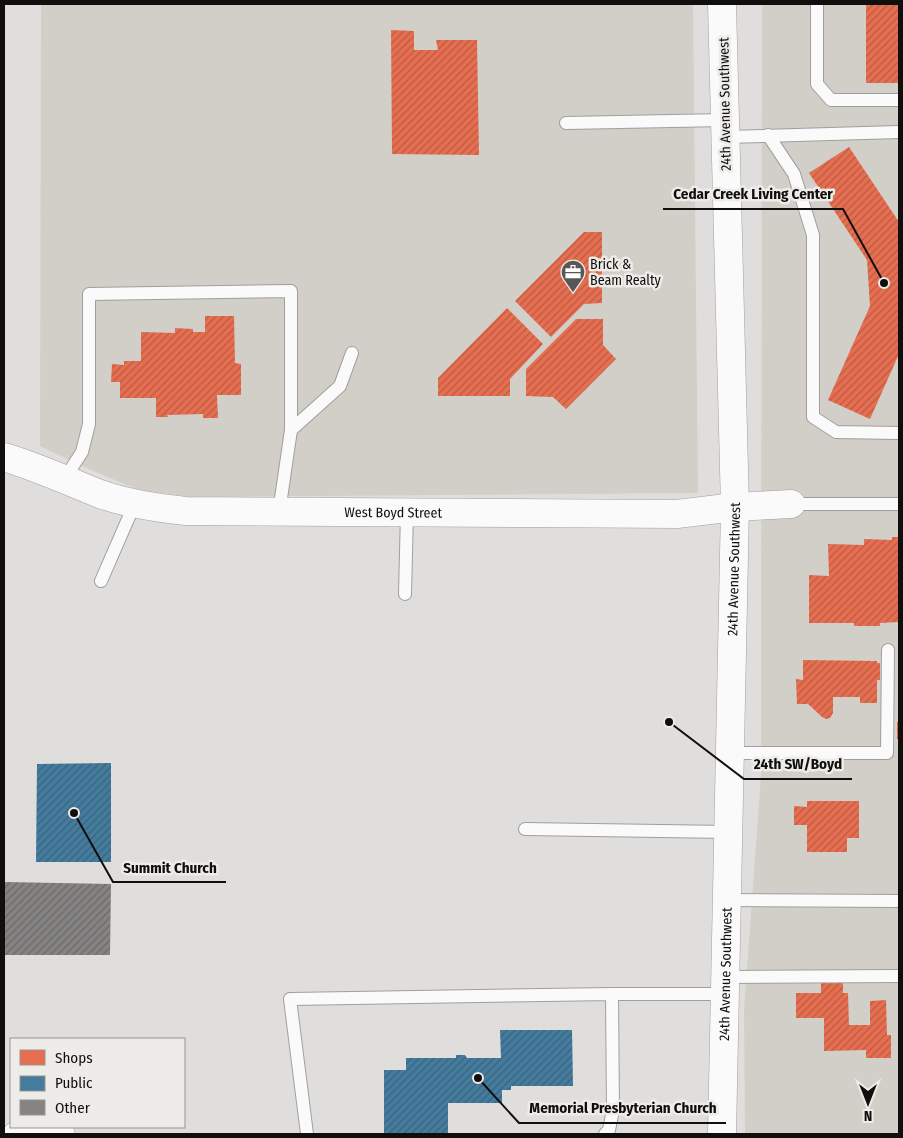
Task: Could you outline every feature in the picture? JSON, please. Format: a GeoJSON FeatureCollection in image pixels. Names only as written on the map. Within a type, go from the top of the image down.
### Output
{"type":"FeatureCollection","features":[{"type":"Feature","properties":{"kind":"main road","name":"24th Avenue Southwest"},"geometry":{"type":"LineString","coordinates":[[722,4],[735,506],[722,1134]]}},
{"type":"Feature","properties":{"kind":"main road","name":"West Boyd Street"},"geometry":{"type":"LineString","coordinates":[[4,457],[34,466],[100,494],[135,503],[186,511],[677,514],[735,506],[791,504]]}},
{"type":"Feature","properties":{"kind":"street"},"geometry":{"type":"LineString","coordinates":[[15,1134],[36,1129],[63,1134]]}},
{"type":"Feature","properties":{"kind":"lane"},"geometry":{"type":"LineString","coordinates":[[817,4],[817,84],[831,100],[899,100]]}},
{"type":"Feature","properties":{"kind":"lane"},"geometry":{"type":"LineString","coordinates":[[566,124],[725,128],[768,135],[899,132]]}},
{"type":"Feature","properties":{"kind":"lane"},"geometry":{"type":"LineString","coordinates":[[768,135],[794,174],[813,235],[813,417],[836,432],[899,433]]}},
{"type":"Feature","properties":{"kind":"lane"},"geometry":{"type":"LineString","coordinates":[[65,478],[82,452],[89,424],[89,294],[291,291],[291,430],[279,512]]}},
{"type":"Feature","properties":{"kind":"lane"},"geometry":{"type":"LineString","coordinates":[[291,430],[340,386],[352,353]]}},
{"type":"Feature","properties":{"kind":"lane"},"geometry":{"type":"LineString","coordinates":[[101,580],[135,503]]}},
{"type":"Feature","properties":{"kind":"lane"},"geometry":{"type":"LineString","coordinates":[[791,504],[899,504]]}},
{"type":"Feature","properties":{"kind":"lane"},"geometry":{"type":"LineString","coordinates":[[405,594],[407,512]]}},
{"type":"Feature","properties":{"kind":"lane"},"geometry":{"type":"LineString","coordinates":[[730,754],[887,754],[888,650]]}},
{"type":"Feature","properties":{"kind":"lane"},"geometry":{"type":"LineString","coordinates":[[525,829],[728,832]]}},
{"type":"Feature","properties":{"kind":"lane"},"geometry":{"type":"LineString","coordinates":[[726,900],[897,901]]}},
{"type":"Feature","properties":{"kind":"lane"},"geometry":{"type":"LineString","coordinates":[[307,1134],[290,999],[612,994],[899,976]]}},
{"type":"Feature","properties":{"kind":"lane"},"geometry":{"type":"LineString","coordinates":[[605,1134],[610,1130],[613,1110],[612,994]]}},
{"type":"Feature","properties":{"kind":"shaded area"},"geometry":{"type":"Polygon","coordinates":[[[41,4],[693,4],[698,493],[192,497],[139,490],[40,446],[41,4]]]}},
{"type":"Feature","properties":{"kind":"shaded area"},"geometry":{"type":"Polygon","coordinates":[[[762,4],[899,4],[899,1134],[745,1134],[744,1009],[761,776],[762,4]]]}},
{"type":"Feature","properties":{"kind":"building: Shops"},"geometry":{"type":"Polygon","coordinates":[[[866,4],[899,4],[899,83],[866,83],[866,4]]]}},
{"type":"Feature","properties":{"kind":"building: Shops"},"geometry":{"type":"Polygon","coordinates":[[[391,30],[414,31],[414,50],[438,50],[436,40],[477,40],[479,155],[392,154],[391,30]]]}},
{"type":"Feature","properties":{"kind":"building: Shops"},"geometry":{"type":"Polygon","coordinates":[[[849,147],[899,222],[899,354],[870,419],[828,400],[870,306],[867,260],[809,173],[849,147]]]}},
{"type":"Feature","properties":{"kind":"building: Shops"},"geometry":{"type":"Polygon","coordinates":[[[584,232],[602,232],[602,303],[584,304],[551,337],[515,301],[584,232]]]}},
{"type":"Feature","properties":{"kind":"building: Shops"},"geometry":{"type":"Polygon","coordinates":[[[507,308],[543,344],[510,379],[510,396],[438,396],[438,378],[507,308]]]}},
{"type":"Feature","properties":{"kind":"building: Shops"},"geometry":{"type":"Polygon","coordinates":[[[205,316],[234,316],[235,363],[241,364],[241,395],[217,395],[218,418],[203,418],[203,414],[156,417],[156,398],[120,398],[120,382],[111,382],[112,364],[124,365],[124,361],[141,361],[141,332],[175,333],[175,328],[193,329],[193,332],[205,332],[205,316]]]}},
{"type":"Feature","properties":{"kind":"building: Shops"},"geometry":{"type":"Polygon","coordinates":[[[576,319],[603,319],[603,345],[616,359],[566,409],[553,397],[526,396],[526,369],[576,319]]]}},
{"type":"Feature","properties":{"kind":"building: Shops"},"geometry":{"type":"Polygon","coordinates":[[[892,537],[899,537],[899,622],[880,623],[880,626],[854,626],[854,623],[809,623],[809,575],[829,576],[828,544],[864,545],[864,539],[892,540],[892,537]]]}},
{"type":"Feature","properties":{"kind":"building: Shops"},"geometry":{"type":"Polygon","coordinates":[[[803,660],[877,661],[877,663],[880,663],[880,680],[877,680],[877,703],[860,703],[860,697],[833,697],[833,713],[830,718],[826,719],[808,704],[797,704],[796,679],[803,680],[803,660]]]}},
{"type":"Feature","properties":{"kind":"building: Shops"},"geometry":{"type":"Polygon","coordinates":[[[897,722],[899,722],[899,739],[897,739],[897,722]]]}},
{"type":"Feature","properties":{"kind":"building: Shops"},"geometry":{"type":"Polygon","coordinates":[[[807,801],[859,801],[859,838],[847,838],[847,852],[807,852],[807,825],[794,825],[794,806],[807,807],[807,801]]]}},
{"type":"Feature","properties":{"kind":"building: Shops"},"geometry":{"type":"Polygon","coordinates":[[[821,974],[843,974],[843,993],[848,993],[849,1025],[870,1025],[870,1001],[886,1000],[887,1035],[891,1035],[891,1058],[866,1058],[866,1050],[824,1051],[824,1018],[796,1018],[796,993],[821,993],[821,974]]]}},
{"type":"Feature","properties":{"kind":"building: Public"},"geometry":{"type":"Polygon","coordinates":[[[111,763],[111,862],[36,862],[37,764],[111,763]]]}},
{"type":"Feature","properties":{"kind":"building: Public"},"geometry":{"type":"Polygon","coordinates":[[[500,1030],[572,1030],[573,1086],[511,1086],[511,1090],[502,1090],[502,1103],[448,1103],[448,1134],[384,1134],[384,1070],[406,1070],[406,1058],[456,1058],[456,1055],[465,1055],[467,1058],[501,1058],[500,1030]]]}},
{"type":"Feature","properties":{"kind":"building: Other"},"geometry":{"type":"Polygon","coordinates":[[[4,882],[111,884],[110,955],[4,955],[4,882]]]}},
{"type":"Feature","properties":{"kind":"place","name":"Cedar Creek Living Center"},"geometry":{"type":"Point","coordinates":[884,283]}},
{"type":"Feature","properties":{"kind":"place","name":"Brick & Beam Realty"},"geometry":{"type":"Point","coordinates":[573,293]}},
{"type":"Feature","properties":{"kind":"place","name":"24th SW/Boyd"},"geometry":{"type":"Point","coordinates":[669,722]}},
{"type":"Feature","properties":{"kind":"place","name":"Summit Church"},"geometry":{"type":"Point","coordinates":[74,813]}},
{"type":"Feature","properties":{"kind":"place","name":"Memorial Presbyterian Church"},"geometry":{"type":"Point","coordinates":[478,1078]}}]}
